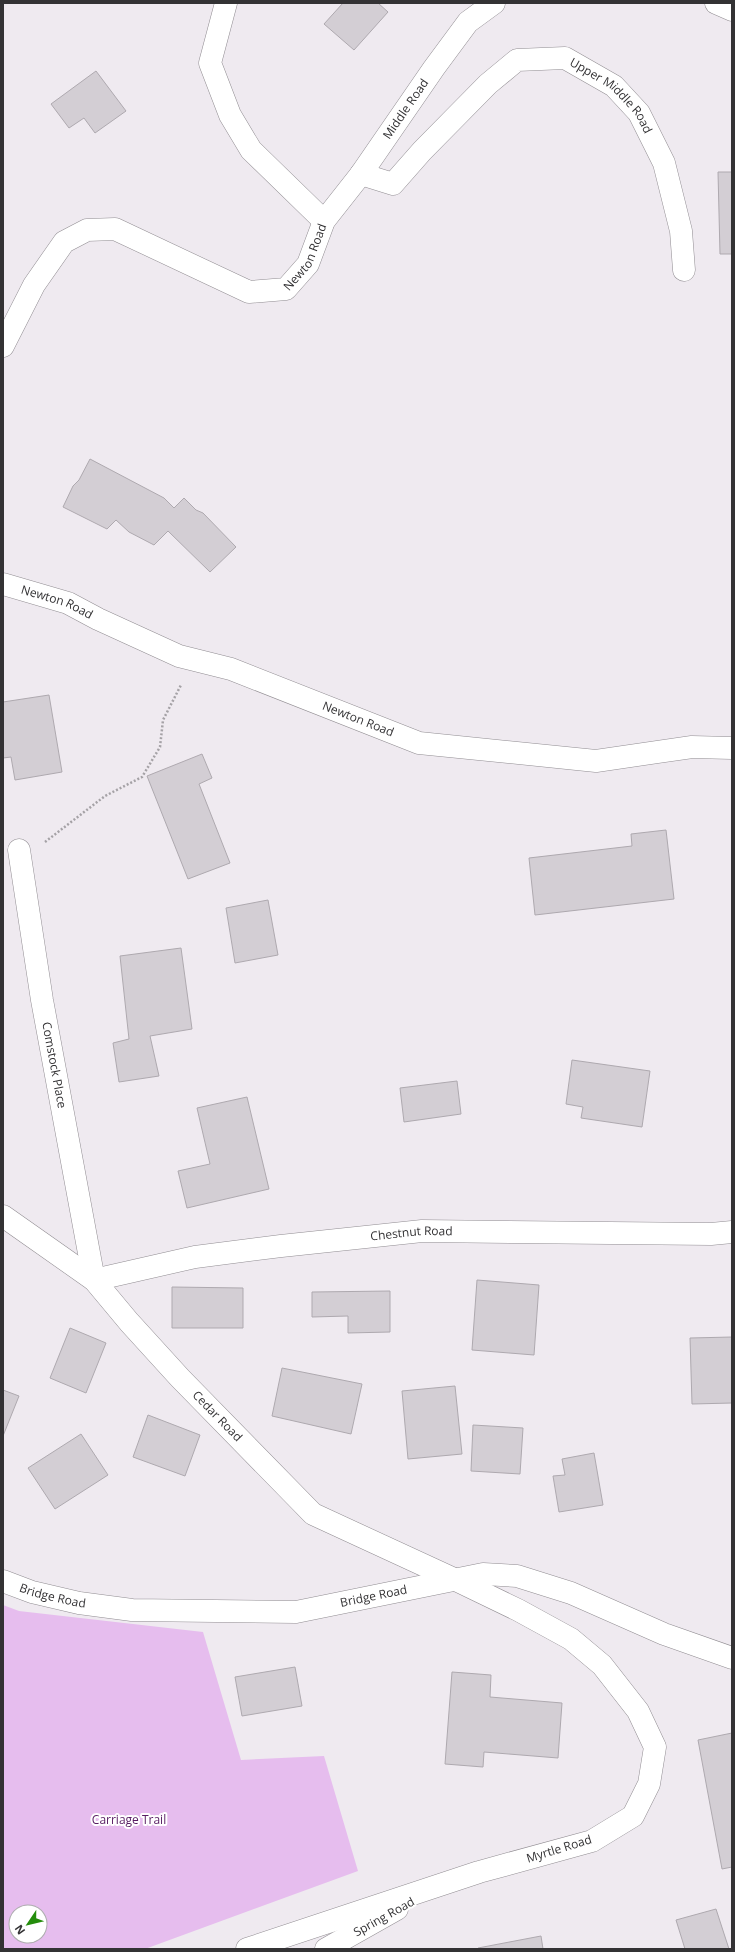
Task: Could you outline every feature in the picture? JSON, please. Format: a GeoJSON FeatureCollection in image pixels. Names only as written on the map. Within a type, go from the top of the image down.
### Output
{"type":"FeatureCollection","features":[{"type":"Feature","properties":{"kind":"street","name":"Newton Road"},"geometry":{"type":"LineString","coordinates":[[3,346],[34,285],[64,242],[87,230],[115,229],[250,292],[286,289],[308,264],[324,221],[251,150],[230,115],[210,63],[226,3]]}},
{"type":"Feature","properties":{"kind":"street","name":"Middle Road"},"geometry":{"type":"LineString","coordinates":[[324,221],[361,174],[434,68],[468,22],[494,3]]}},
{"type":"Feature","properties":{"kind":"street"},"geometry":{"type":"LineString","coordinates":[[716,3],[732,10]]}},
{"type":"Feature","properties":{"kind":"street","name":"Upper Middle Road"},"geometry":{"type":"LineString","coordinates":[[361,174],[393,184],[422,151],[488,84],[517,60],[565,58],[614,86],[639,113],[664,163],[681,231],[684,270]]}},
{"type":"Feature","properties":{"kind":"street","name":"Newton Road"},"geometry":{"type":"LineString","coordinates":[[3,584],[68,603],[98,619],[166,650],[195,660],[231,669],[420,743],[596,761],[692,747],[725,747]]}},
{"type":"Feature","properties":{"kind":"street"},"geometry":{"type":"LineString","coordinates":[[725,747],[732,731]]}},
{"type":"Feature","properties":{"kind":"street","name":"Comstock Place"},"geometry":{"type":"LineString","coordinates":[[19,854],[42,1000],[94,1280]]}},
{"type":"Feature","properties":{"kind":"street","name":"Cedar Road"},"geometry":{"type":"LineString","coordinates":[[3,1216],[94,1280],[129,1322],[180,1378],[313,1514],[456,1580]]}},
{"type":"Feature","properties":{"kind":"street","name":"Chestnut Road"},"geometry":{"type":"LineString","coordinates":[[94,1280],[195,1257],[422,1231],[711,1234],[732,1232]]}},
{"type":"Feature","properties":{"kind":"street","name":"Bridge Road"},"geometry":{"type":"LineString","coordinates":[[3,1581],[32,1592],[79,1603],[132,1610],[296,1612],[483,1574],[517,1576],[571,1593],[664,1634],[732,1658]]}},
{"type":"Feature","properties":{"kind":"street","name":"Myrtle Road"},"geometry":{"type":"LineString","coordinates":[[247,1949],[479,1872],[592,1841],[633,1816],[649,1784],[655,1747],[638,1711],[602,1665],[571,1639],[518,1610],[456,1580]]}},
{"type":"Feature","properties":{"kind":"street","name":"Spring Road"},"geometry":{"type":"LineString","coordinates":[[326,1949],[442,1884]]}},
{"type":"Feature","properties":{"kind":"path"},"geometry":{"type":"LineString","coordinates":[[19,854],[50,838],[105,796],[142,777],[160,747],[163,720],[195,660]]}},
{"type":"Feature","properties":{"kind":"green space","name":"Carriage Trail"},"geometry":{"type":"Polygon","coordinates":[[[3,1605],[19,1611],[203,1632],[241,1760],[324,1756],[358,1871],[145,1949],[3,1949],[3,1605]]]}},
{"type":"Feature","properties":{"kind":"building"},"geometry":{"type":"Polygon","coordinates":[[[343,3],[378,3],[388,12],[354,50],[324,24],[343,3]]]}},
{"type":"Feature","properties":{"kind":"building"},"geometry":{"type":"Polygon","coordinates":[[[96,71],[126,111],[95,133],[84,118],[69,128],[51,104],[96,71]]]}},
{"type":"Feature","properties":{"kind":"building"},"geometry":{"type":"Polygon","coordinates":[[[718,172],[732,172],[732,254],[720,254],[718,172]]]}},
{"type":"Feature","properties":{"kind":"building"},"geometry":{"type":"Polygon","coordinates":[[[90,459],[164,498],[174,508],[184,498],[196,510],[203,513],[236,547],[210,572],[168,531],[154,545],[129,532],[116,520],[107,529],[63,507],[73,486],[79,480],[90,459]]]}},
{"type":"Feature","properties":{"kind":"building"},"geometry":{"type":"Polygon","coordinates":[[[49,695],[62,772],[15,780],[11,757],[3,758],[3,702],[49,695]]]}},
{"type":"Feature","properties":{"kind":"building"},"geometry":{"type":"Polygon","coordinates":[[[202,754],[212,778],[199,784],[230,863],[188,879],[147,776],[202,754]]]}},
{"type":"Feature","properties":{"kind":"building"},"geometry":{"type":"Polygon","coordinates":[[[666,830],[674,899],[535,915],[529,858],[632,846],[631,834],[666,830]]]}},
{"type":"Feature","properties":{"kind":"building"},"geometry":{"type":"Polygon","coordinates":[[[268,900],[278,955],[235,963],[226,908],[268,900]]]}},
{"type":"Feature","properties":{"kind":"building"},"geometry":{"type":"Polygon","coordinates":[[[181,948],[192,1029],[150,1036],[159,1076],[119,1082],[113,1043],[129,1039],[120,956],[181,948]]]}},
{"type":"Feature","properties":{"kind":"building"},"geometry":{"type":"Polygon","coordinates":[[[572,1060],[650,1071],[642,1127],[581,1118],[583,1107],[566,1104],[572,1060]]]}},
{"type":"Feature","properties":{"kind":"building"},"geometry":{"type":"Polygon","coordinates":[[[457,1081],[461,1114],[404,1122],[400,1088],[457,1081]]]}},
{"type":"Feature","properties":{"kind":"building"},"geometry":{"type":"Polygon","coordinates":[[[247,1097],[269,1189],[187,1208],[178,1171],[210,1164],[197,1108],[247,1097]]]}},
{"type":"Feature","properties":{"kind":"building"},"geometry":{"type":"Polygon","coordinates":[[[477,1280],[539,1285],[534,1355],[472,1350],[477,1280]]]}},
{"type":"Feature","properties":{"kind":"building"},"geometry":{"type":"Polygon","coordinates":[[[172,1287],[243,1288],[243,1328],[172,1328],[172,1287]]]}},
{"type":"Feature","properties":{"kind":"building"},"geometry":{"type":"Polygon","coordinates":[[[390,1291],[390,1332],[348,1333],[348,1316],[312,1317],[312,1292],[390,1291]]]}},
{"type":"Feature","properties":{"kind":"building"},"geometry":{"type":"Polygon","coordinates":[[[70,1328],[106,1343],[86,1393],[50,1378],[70,1328]]]}},
{"type":"Feature","properties":{"kind":"building"},"geometry":{"type":"Polygon","coordinates":[[[732,1337],[732,1403],[692,1404],[690,1338],[732,1337]]]}},
{"type":"Feature","properties":{"kind":"building"},"geometry":{"type":"Polygon","coordinates":[[[282,1368],[362,1384],[351,1434],[272,1416],[282,1368]]]}},
{"type":"Feature","properties":{"kind":"building"},"geometry":{"type":"Polygon","coordinates":[[[455,1386],[462,1454],[408,1459],[402,1391],[455,1386]]]}},
{"type":"Feature","properties":{"kind":"building"},"geometry":{"type":"Polygon","coordinates":[[[3,1390],[19,1396],[3,1436],[3,1390]]]}},
{"type":"Feature","properties":{"kind":"building"},"geometry":{"type":"Polygon","coordinates":[[[148,1415],[200,1435],[185,1476],[133,1457],[148,1415]]]}},
{"type":"Feature","properties":{"kind":"building"},"geometry":{"type":"Polygon","coordinates":[[[473,1425],[523,1428],[520,1474],[471,1471],[473,1425]]]}},
{"type":"Feature","properties":{"kind":"building"},"geometry":{"type":"Polygon","coordinates":[[[81,1434],[108,1475],[55,1509],[28,1468],[81,1434]]]}},
{"type":"Feature","properties":{"kind":"building"},"geometry":{"type":"Polygon","coordinates":[[[594,1453],[603,1505],[559,1512],[553,1476],[565,1475],[562,1459],[594,1453]]]}},
{"type":"Feature","properties":{"kind":"building"},"geometry":{"type":"Polygon","coordinates":[[[295,1667],[302,1706],[242,1716],[235,1677],[295,1667]]]}},
{"type":"Feature","properties":{"kind":"building"},"geometry":{"type":"Polygon","coordinates":[[[452,1672],[491,1675],[490,1697],[562,1703],[558,1758],[484,1752],[483,1767],[445,1764],[452,1672]]]}},
{"type":"Feature","properties":{"kind":"building"},"geometry":{"type":"Polygon","coordinates":[[[732,1733],[732,1867],[722,1869],[698,1740],[732,1733]]]}},
{"type":"Feature","properties":{"kind":"building"},"geometry":{"type":"Polygon","coordinates":[[[716,1909],[729,1949],[685,1949],[676,1920],[716,1909]]]}},
{"type":"Feature","properties":{"kind":"building"},"geometry":{"type":"Polygon","coordinates":[[[541,1936],[543,1949],[478,1949],[478,1948],[541,1936]]]}}]}
